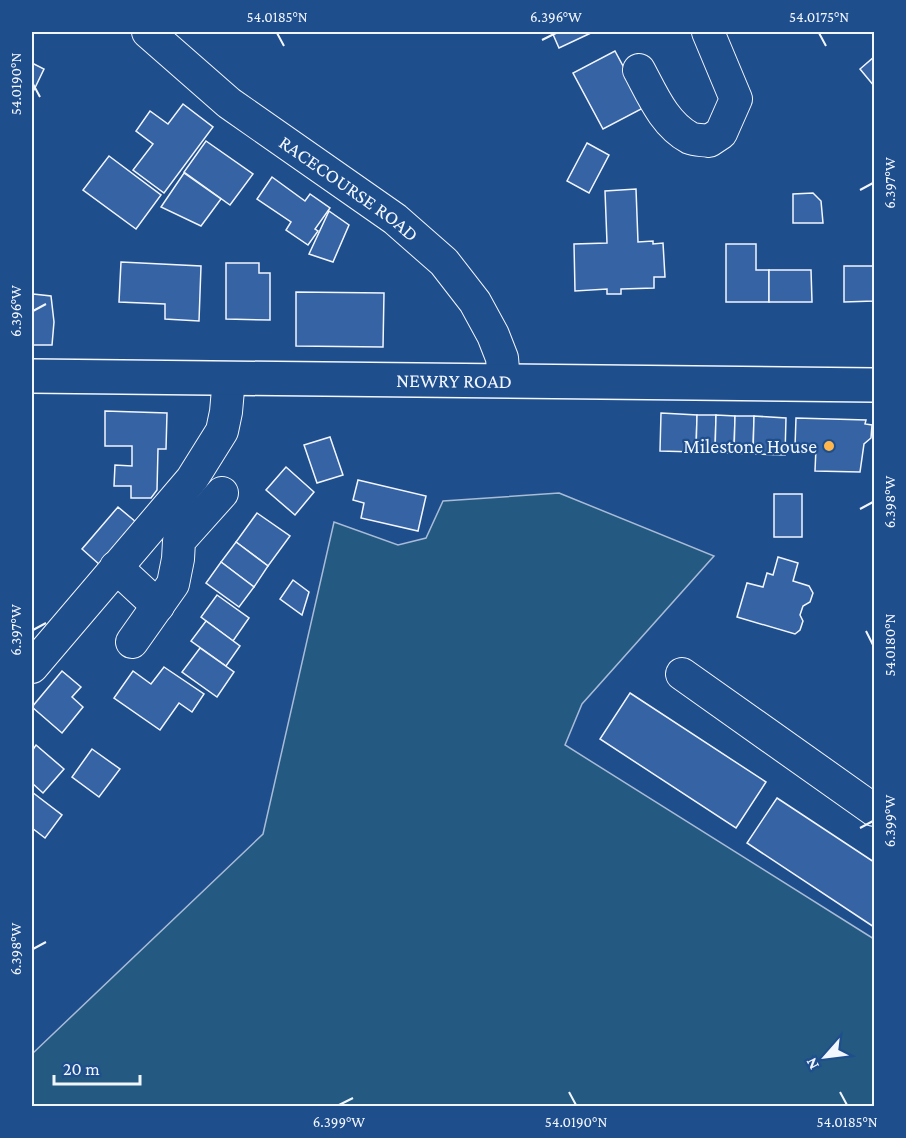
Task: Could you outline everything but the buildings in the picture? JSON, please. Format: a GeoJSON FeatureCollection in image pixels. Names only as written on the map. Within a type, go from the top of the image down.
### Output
{"type":"FeatureCollection","features":[{"type":"Feature","properties":{"kind":"main road","name":"NEWRY ROAD"},"geometry":{"type":"LineString","coordinates":[[32,376],[874,385]]}},
{"type":"Feature","properties":{"kind":"street","name":"RACECOURSE ROAD"},"geometry":{"type":"LineString","coordinates":[[148,32],[229,103],[395,219],[444,262],[476,302],[493,335],[502,358],[504,381]]}},
{"type":"Feature","properties":{"kind":"street"},"geometry":{"type":"LineString","coordinates":[[639,70],[663,113],[673,125],[692,139],[709,141],[721,133],[736,99],[708,32]]}},
{"type":"Feature","properties":{"kind":"street"},"geometry":{"type":"LineString","coordinates":[[32,667],[192,479],[222,431],[226,412],[228,378]]}},
{"type":"Feature","properties":{"kind":"street"},"geometry":{"type":"LineString","coordinates":[[132,642],[173,584],[178,559],[178,541],[222,493]]}},
{"type":"Feature","properties":{"kind":"street"},"geometry":{"type":"LineString","coordinates":[[116,567],[158,606]]}},
{"type":"Feature","properties":{"kind":"street"},"geometry":{"type":"LineString","coordinates":[[682,674],[874,810]]}},
{"type":"Feature","properties":{"kind":"shaded area"},"geometry":{"type":"Polygon","coordinates":[[[559,493],[714,556],[582,704],[565,745],[874,939],[874,1106],[32,1106],[32,1054],[263,834],[334,522],[398,545],[426,538],[443,501],[559,493]]]}},
{"type":"Feature","properties":{"kind":"place","name":"Milestone House"},"geometry":{"type":"Point","coordinates":[829,446]}}]}
